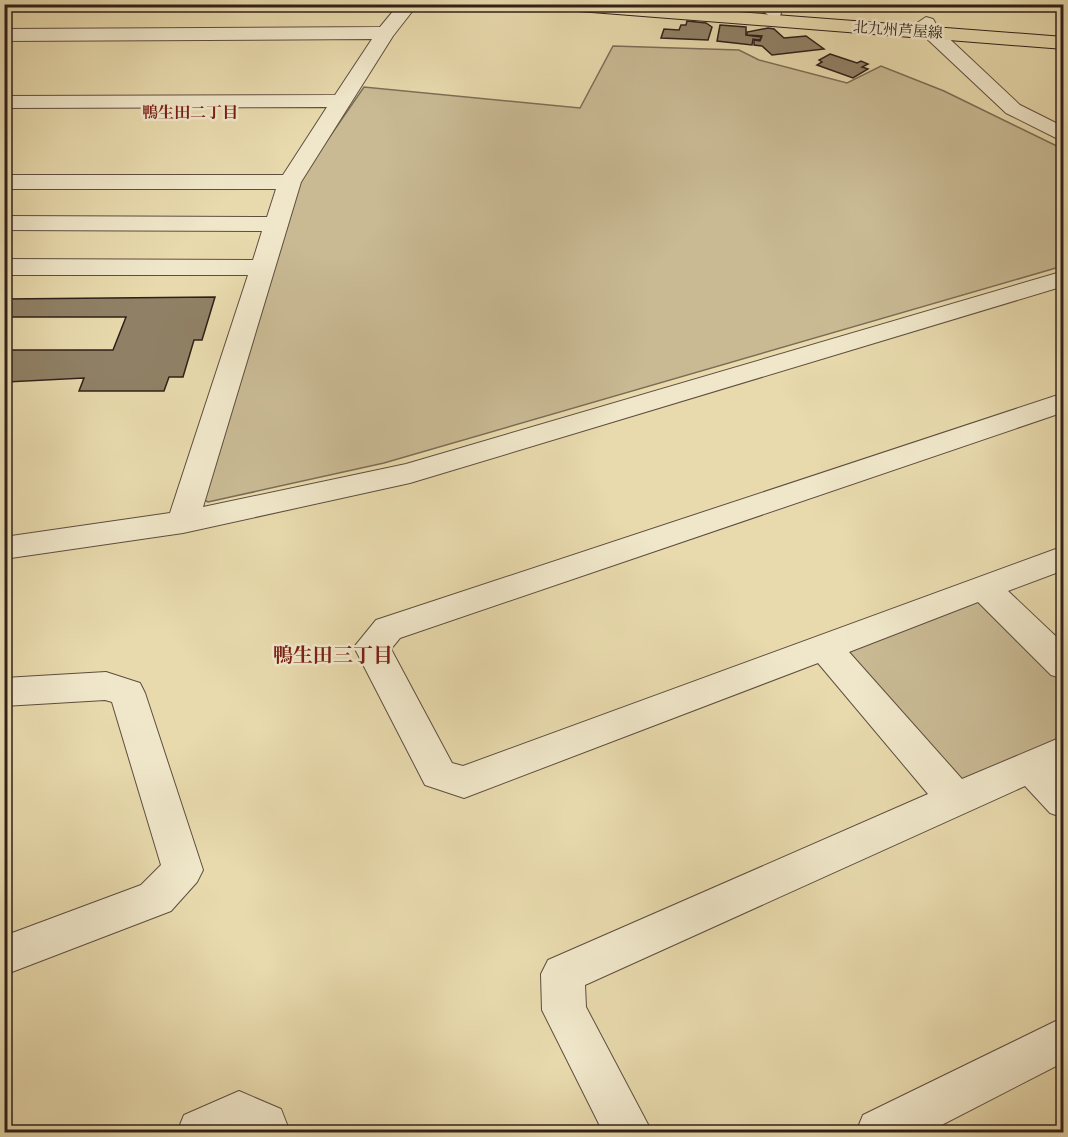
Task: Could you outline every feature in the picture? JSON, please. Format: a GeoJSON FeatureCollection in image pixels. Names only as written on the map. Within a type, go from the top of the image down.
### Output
{"type":"FeatureCollection","features":[{"type":"Feature","properties":{"kind":"main road","name":"北九州芦屋線"},"geometry":{"type":"LineString","coordinates":[[553,4],[929,28],[1064,34]]}},
{"type":"Feature","properties":{"kind":"main road","name":"北九州芦屋線"},"geometry":{"type":"LineString","coordinates":[[671,4],[774,8],[1064,43]]}},
{"type":"Feature","properties":{"kind":"street"},"geometry":{"type":"LineString","coordinates":[[183,522],[290,182],[386,33],[409,4]]}},
{"type":"Feature","properties":{"kind":"street"},"geometry":{"type":"LineString","coordinates":[[929,28],[1013,109],[1064,136]]}},
{"type":"Feature","properties":{"kind":"street"},"geometry":{"type":"LineString","coordinates":[[4,35],[386,33]]}},
{"type":"Feature","properties":{"kind":"street"},"geometry":{"type":"LineString","coordinates":[[4,102],[341,101]]}},
{"type":"Feature","properties":{"kind":"street"},"geometry":{"type":"LineString","coordinates":[[4,182],[290,182]]}},
{"type":"Feature","properties":{"kind":"street"},"geometry":{"type":"LineString","coordinates":[[4,223],[277,224]]}},
{"type":"Feature","properties":{"kind":"street"},"geometry":{"type":"LineString","coordinates":[[4,267],[263,268]]}},
{"type":"Feature","properties":{"kind":"street"},"geometry":{"type":"LineString","coordinates":[[4,548],[183,522],[410,472],[1062,280]]}},
{"type":"Feature","properties":{"kind":"street"},"geometry":{"type":"LineString","coordinates":[[1064,402],[388,629],[372,647],[439,774],[464,782],[1064,557]]}},
{"type":"Feature","properties":{"kind":"street"},"geometry":{"type":"LineString","coordinates":[[982,587],[1064,666]]}},
{"type":"Feature","properties":{"kind":"street"},"geometry":{"type":"LineString","coordinates":[[824,647],[956,799]]}},
{"type":"Feature","properties":{"kind":"street"},"geometry":{"type":"LineString","coordinates":[[4,692],[106,686],[127,693],[183,870],[156,897],[4,956]]}},
{"type":"Feature","properties":{"kind":"street"},"geometry":{"type":"LineString","coordinates":[[628,1132],[564,1010],[563,974],[1046,758],[1064,802]]}},
{"type":"Feature","properties":{"kind":"street"},"geometry":{"type":"LineString","coordinates":[[880,1132],[1064,1038]]}},
{"type":"Feature","properties":{"kind":"street"},"geometry":{"type":"LineString","coordinates":[[201,1132],[239,1115],[264,1126],[266,1132]]}},
{"type":"Feature","properties":{"kind":"shaded area"},"geometry":{"type":"Polygon","coordinates":[[[613,46],[739,50],[759,60],[847,83],[881,66],[944,91],[1063,149],[1063,266],[384,463],[208,502],[204,500],[299,181],[364,87],[580,108],[613,46]]]}},
{"type":"Feature","properties":{"kind":"shaded area"},"geometry":{"type":"Polygon","coordinates":[[[983,599],[1063,678],[1063,738],[958,785],[843,654],[983,599]]]}},
{"type":"Feature","properties":{"kind":"building"},"geometry":{"type":"Polygon","coordinates":[[[687,21],[706,23],[712,27],[708,40],[661,38],[664,29],[679,30],[681,25],[686,25],[687,21]]]}},
{"type":"Feature","properties":{"kind":"building"},"geometry":{"type":"Polygon","coordinates":[[[720,25],[746,27],[746,35],[761,37],[760,40],[753,39],[752,45],[717,41],[720,25]]]}},
{"type":"Feature","properties":{"kind":"building"},"geometry":{"type":"Polygon","coordinates":[[[774,29],[784,38],[806,36],[824,49],[772,55],[762,46],[754,45],[754,40],[760,41],[762,36],[747,35],[747,32],[774,29]]]}},
{"type":"Feature","properties":{"kind":"building"},"geometry":{"type":"Polygon","coordinates":[[[830,54],[857,63],[861,61],[868,64],[862,67],[868,69],[853,78],[817,65],[822,62],[819,60],[830,54]]]}},
{"type":"Feature","properties":{"kind":"building"},"geometry":{"type":"Polygon","coordinates":[[[215,297],[202,340],[194,340],[183,377],[169,377],[164,391],[79,391],[84,378],[7,382],[9,376],[4,376],[4,350],[113,350],[126,317],[4,317],[4,299],[215,297]]]}},
{"type":"Feature","properties":{"kind":"district","name":"鴨生田二丁目"},"geometry":{"type":"Point","coordinates":[190,112]}},
{"type":"Feature","properties":{"kind":"district","name":"鴨生田三丁目"},"geometry":{"type":"Point","coordinates":[333,655]}}]}
